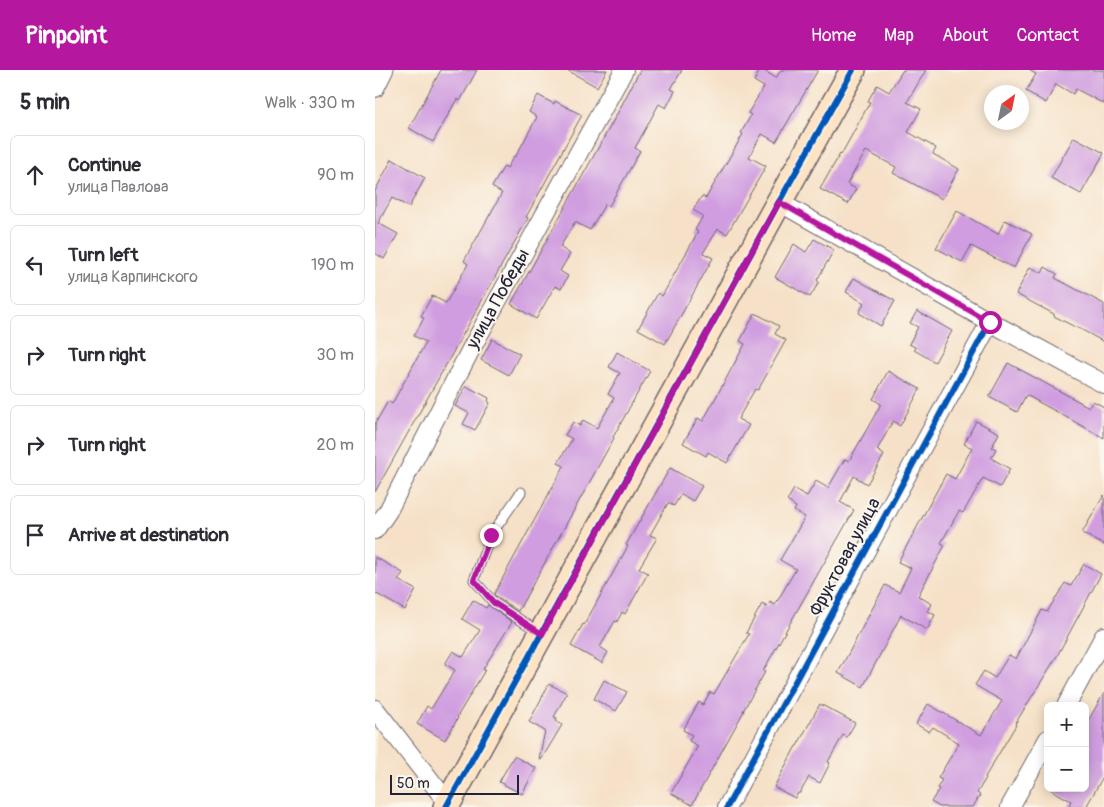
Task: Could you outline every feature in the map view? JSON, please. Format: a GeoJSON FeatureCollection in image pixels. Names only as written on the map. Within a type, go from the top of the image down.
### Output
{"type":"FeatureCollection","features":[{"type":"Feature","properties":{"kind":"street"},"geometry":{"type":"LineString","coordinates":[[375,88],[384,70]]}},
{"type":"Feature","properties":{"kind":"street","name":"улица Победы"},"geometry":{"type":"LineString","coordinates":[[375,530],[388,512],[471,349],[624,70]]}},
{"type":"Feature","properties":{"kind":"street"},"geometry":{"type":"LineString","coordinates":[[375,709],[447,805],[853,70]]}},
{"type":"Feature","properties":{"kind":"street"},"geometry":{"type":"LineString","coordinates":[[779,202],[990,322],[1104,384]]}},
{"type":"Feature","properties":{"kind":"street","name":"Фруктовая улица"},"geometry":{"type":"LineString","coordinates":[[727,807],[990,322]]}},
{"type":"Feature","properties":{"kind":"street"},"geometry":{"type":"LineString","coordinates":[[1068,702],[1104,636]]}},
{"type":"Feature","properties":{"kind":"street"},"geometry":{"type":"LineString","coordinates":[[1011,807],[1044,746]]}},
{"type":"Feature","properties":{"kind":"lane"},"geometry":{"type":"LineString","coordinates":[[521,492],[491,535],[474,580],[494,603],[542,634]]}},
{"type":"Feature","properties":{"kind":"building"},"geometry":{"type":"Polygon","coordinates":[[[441,70],[477,70],[460,101],[457,99],[433,142],[409,128],[441,70]]]}},
{"type":"Feature","properties":{"kind":"building"},"geometry":{"type":"Polygon","coordinates":[[[567,70],[607,70],[597,87],[567,70]]]}},
{"type":"Feature","properties":{"kind":"building"},"geometry":{"type":"Polygon","coordinates":[[[640,70],[682,70],[671,89],[675,91],[666,108],[659,104],[635,148],[640,151],[609,206],[605,204],[590,230],[575,222],[560,247],[570,254],[560,271],[568,276],[561,289],[555,286],[536,319],[511,304],[640,70]]]}},
{"type":"Feature","properties":{"kind":"building"},"geometry":{"type":"Polygon","coordinates":[[[760,70],[776,78],[781,70],[818,70],[776,142],[762,134],[749,157],[766,166],[727,234],[718,229],[703,253],[713,258],[665,344],[638,329],[658,293],[662,296],[698,232],[695,230],[703,216],[693,210],[702,196],[706,198],[743,134],[741,133],[751,115],[748,113],[764,87],[754,81],[760,70]]]}},
{"type":"Feature","properties":{"kind":"building"},"geometry":{"type":"Polygon","coordinates":[[[903,70],[926,70],[907,102],[921,109],[908,132],[936,148],[933,154],[959,169],[942,199],[893,173],[896,167],[866,151],[847,184],[856,189],[848,204],[820,189],[841,155],[870,102],[868,101],[877,85],[889,92],[903,70]]]}},
{"type":"Feature","properties":{"kind":"building"},"geometry":{"type":"Polygon","coordinates":[[[1029,70],[1104,70],[1104,104],[1076,89],[1073,94],[1056,84],[1046,103],[1029,93],[1029,86],[1036,74],[1029,70]]]}},
{"type":"Feature","properties":{"kind":"building"},"geometry":{"type":"Polygon","coordinates":[[[538,95],[554,104],[555,101],[582,115],[526,217],[528,218],[375,492],[375,424],[388,401],[392,404],[426,342],[414,336],[424,318],[421,316],[432,296],[446,303],[468,264],[464,261],[502,193],[492,187],[504,166],[507,168],[514,156],[516,156],[537,117],[529,112],[538,95]]]}},
{"type":"Feature","properties":{"kind":"building"},"geometry":{"type":"Polygon","coordinates":[[[1074,137],[1104,153],[1081,194],[1051,178],[1074,137]]]}},
{"type":"Feature","properties":{"kind":"building"},"geometry":{"type":"Polygon","coordinates":[[[392,159],[425,178],[409,207],[392,198],[378,223],[398,234],[384,259],[375,253],[375,191],[392,159]]]}},
{"type":"Feature","properties":{"kind":"building"},"geometry":{"type":"Polygon","coordinates":[[[957,211],[998,234],[1005,220],[1032,234],[1014,268],[971,246],[962,262],[936,248],[957,211]]]}},
{"type":"Feature","properties":{"kind":"building"},"geometry":{"type":"Polygon","coordinates":[[[814,239],[834,250],[810,297],[775,277],[794,244],[806,252],[814,239]]]}},
{"type":"Feature","properties":{"kind":"building"},"geometry":{"type":"Polygon","coordinates":[[[1030,267],[1042,273],[1045,267],[1057,274],[1055,278],[1104,304],[1104,342],[1016,294],[1030,267]]]}},
{"type":"Feature","properties":{"kind":"building"},"geometry":{"type":"Polygon","coordinates":[[[854,278],[895,301],[881,326],[859,313],[864,303],[846,292],[854,278]]]}},
{"type":"Feature","properties":{"kind":"building"},"geometry":{"type":"Polygon","coordinates":[[[917,311],[952,331],[935,362],[914,350],[915,347],[909,344],[918,327],[910,323],[917,311]]]}},
{"type":"Feature","properties":{"kind":"building"},"geometry":{"type":"Polygon","coordinates":[[[755,313],[779,326],[775,334],[786,340],[758,390],[755,389],[738,419],[749,425],[727,463],[708,452],[706,456],[683,443],[698,418],[703,421],[745,344],[740,341],[755,313]]]}},
{"type":"Feature","properties":{"kind":"building"},"geometry":{"type":"Polygon","coordinates":[[[492,339],[520,354],[509,375],[481,360],[492,339]]]}},
{"type":"Feature","properties":{"kind":"building"},"geometry":{"type":"Polygon","coordinates":[[[617,352],[650,371],[518,611],[494,594],[564,466],[558,463],[572,439],[565,435],[573,422],[580,426],[583,420],[597,428],[614,398],[608,394],[620,373],[609,367],[617,352]]]}},
{"type":"Feature","properties":{"kind":"building"},"geometry":{"type":"Polygon","coordinates":[[[1008,363],[1089,407],[1093,401],[1104,407],[1104,438],[1026,395],[1017,412],[989,397],[1008,363]]]}},
{"type":"Feature","properties":{"kind":"building"},"geometry":{"type":"Polygon","coordinates":[[[888,371],[920,389],[900,426],[893,421],[877,450],[884,455],[867,484],[854,476],[840,502],[854,510],[763,671],[765,672],[692,805],[671,793],[698,746],[689,741],[692,735],[683,730],[699,702],[703,705],[710,692],[714,694],[749,634],[746,633],[762,604],[767,607],[770,602],[775,605],[796,569],[780,560],[805,517],[794,511],[796,507],[787,501],[794,489],[807,496],[816,481],[828,488],[845,459],[849,461],[881,404],[873,399],[888,371]]]}},
{"type":"Feature","properties":{"kind":"building"},"geometry":{"type":"Polygon","coordinates":[[[466,386],[489,398],[488,401],[490,403],[475,430],[463,424],[469,413],[455,406],[466,386]]]}},
{"type":"Feature","properties":{"kind":"building"},"geometry":{"type":"Polygon","coordinates":[[[976,421],[999,433],[992,447],[996,449],[991,458],[1010,469],[1000,487],[983,478],[963,513],[959,511],[941,543],[945,545],[918,596],[932,604],[928,611],[935,615],[927,630],[901,615],[863,687],[838,673],[885,585],[899,592],[911,568],[898,562],[946,474],[955,479],[972,448],[964,444],[976,421]]]}},
{"type":"Feature","properties":{"kind":"building"},"geometry":{"type":"Polygon","coordinates":[[[670,468],[702,486],[693,501],[681,494],[674,506],[668,503],[650,535],[657,538],[639,568],[648,573],[625,614],[622,612],[617,622],[615,621],[600,647],[608,652],[602,663],[571,646],[670,468]]]}},
{"type":"Feature","properties":{"kind":"building"},"geometry":{"type":"Polygon","coordinates":[[[1104,495],[1104,545],[1082,533],[1104,495]]]}},
{"type":"Feature","properties":{"kind":"building"},"geometry":{"type":"Polygon","coordinates":[[[375,557],[403,573],[398,580],[416,590],[405,610],[375,593],[375,557]]]}},
{"type":"Feature","properties":{"kind":"building"},"geometry":{"type":"Polygon","coordinates":[[[1084,564],[1101,574],[1057,656],[985,777],[977,793],[980,795],[973,807],[940,807],[931,802],[942,780],[938,778],[959,743],[933,727],[929,732],[916,724],[928,704],[981,735],[1002,701],[975,685],[984,671],[995,678],[1009,655],[1016,659],[1042,610],[1047,612],[1065,583],[1071,586],[1084,564]]]}},
{"type":"Feature","properties":{"kind":"building"},"geometry":{"type":"Polygon","coordinates":[[[473,600],[486,608],[488,605],[512,622],[483,669],[485,670],[445,740],[417,724],[427,706],[431,709],[455,670],[445,664],[453,651],[463,657],[480,630],[462,619],[473,600]]]}},
{"type":"Feature","properties":{"kind":"building"},"geometry":{"type":"Polygon","coordinates":[[[604,680],[627,692],[616,711],[594,699],[604,680]]]}},
{"type":"Feature","properties":{"kind":"building"},"geometry":{"type":"Polygon","coordinates":[[[549,684],[567,693],[554,717],[562,725],[541,760],[539,759],[545,731],[529,722],[549,684]]]}},
{"type":"Feature","properties":{"kind":"building"},"geometry":{"type":"Polygon","coordinates":[[[1104,693],[1104,775],[1086,807],[1068,807],[1071,801],[1055,792],[1089,792],[1089,719],[1104,693]]]}},
{"type":"Feature","properties":{"kind":"building"},"geometry":{"type":"Polygon","coordinates":[[[820,704],[855,723],[847,737],[843,735],[828,762],[830,763],[820,783],[809,777],[795,798],[774,787],[820,704]]]}},
{"type":"Feature","properties":{"kind":"building"},"geometry":{"type":"Polygon","coordinates":[[[514,756],[536,768],[522,794],[499,782],[514,756]]]}},
{"type":"Feature","properties":{"kind":"cycle path"},"geometry":{"type":"LineString","coordinates":[[446,807],[853,70]]}},
{"type":"Feature","properties":{"kind":"cycle path"},"geometry":{"type":"LineString","coordinates":[[727,807],[990,322]]}},
{"type":"Feature","properties":{"kind":"route"},"geometry":{"type":"LineString","coordinates":[[491,535],[474,580],[494,603],[542,634],[779,202],[990,322]]}}]}
